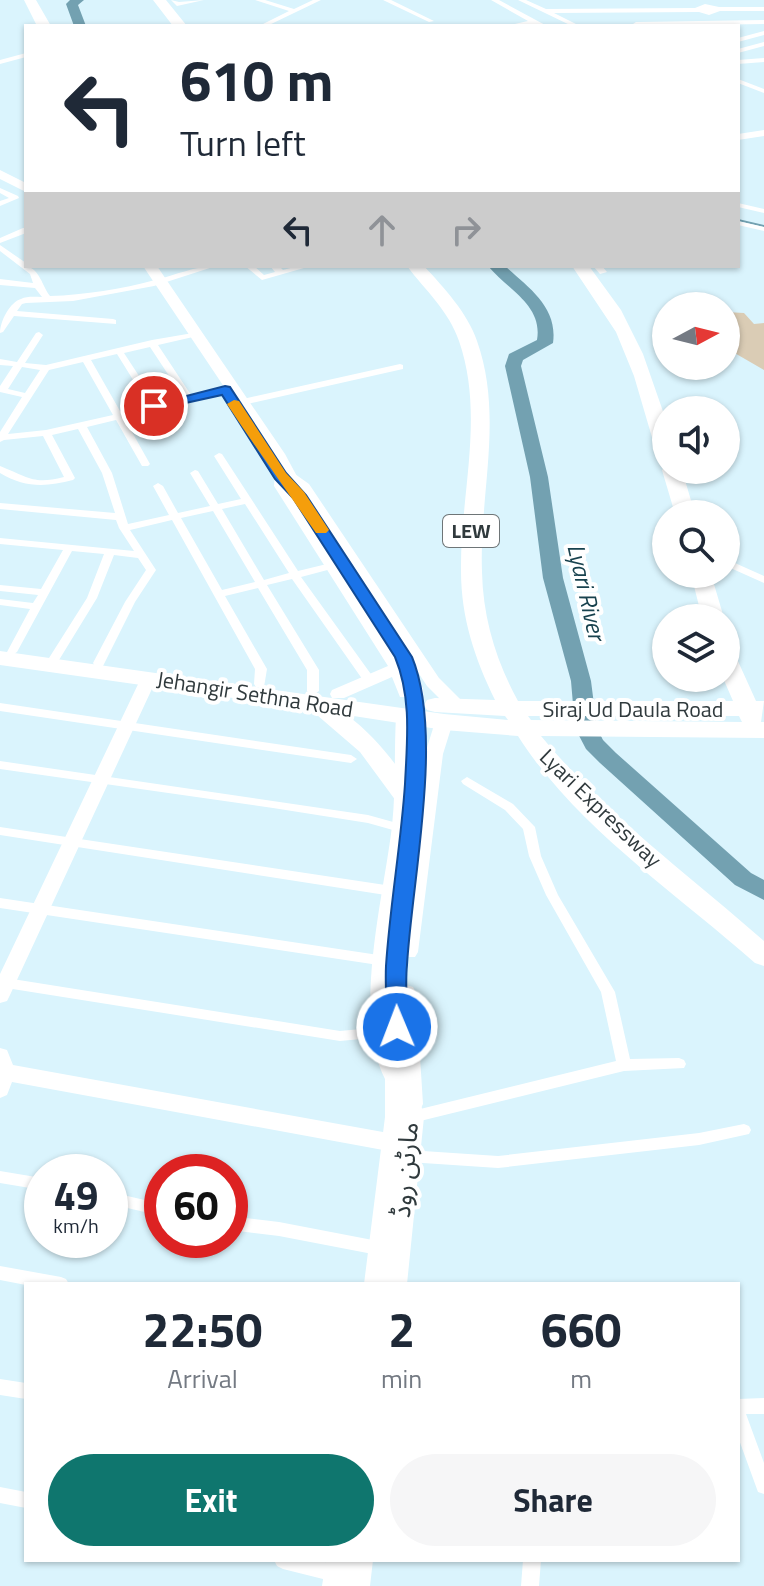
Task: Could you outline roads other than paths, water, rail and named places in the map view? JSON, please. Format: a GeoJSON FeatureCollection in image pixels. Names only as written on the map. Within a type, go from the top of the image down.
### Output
{"type":"FeatureCollection","features":[{"type":"Feature","properties":{"kind":"highway"},"geometry":{"type":"LineString","coordinates":[[30,0],[43,24]]}},
{"type":"Feature","properties":{"kind":"highway"},"geometry":{"type":"LineString","coordinates":[[159,0],[178,24]]}},
{"type":"Feature","properties":{"kind":"highway","name":"Lyari Expressway"},"geometry":{"type":"LineString","coordinates":[[417,268],[452,311],[467,338],[478,381],[480,429],[470,584],[478,633],[497,682],[517,717],[554,768],[630,841],[764,956]]}},
{"type":"Feature","properties":{"kind":"highway"},"geometry":{"type":"LineString","coordinates":[[582,268],[609,304],[634,347],[652,406]]}},
{"type":"Feature","properties":{"kind":"highway","name":"Jehangir Sethna Road"},"geometry":{"type":"LineString","coordinates":[[4,653],[260,684],[312,697],[338,694],[407,710]]}},
{"type":"Feature","properties":{"kind":"highway","name":"Jehangir Sethna Road"},"geometry":{"type":"LineString","coordinates":[[4,653],[149,678],[451,715],[506,718]]}},
{"type":"Feature","properties":{"kind":"highway"},"geometry":{"type":"LineString","coordinates":[[740,688],[764,738]]}},
{"type":"Feature","properties":{"kind":"highway"},"geometry":{"type":"LineString","coordinates":[[312,697],[345,723],[393,775],[404,795]]}},
{"type":"Feature","properties":{"kind":"highway","name":"Siraj Ud Daula Road"},"geometry":{"type":"LineString","coordinates":[[506,718],[764,709]]}},
{"type":"Feature","properties":{"kind":"highway","name":"Siraj Ud Daula Road"},"geometry":{"type":"LineString","coordinates":[[506,718],[764,730]]}},
{"type":"Feature","properties":{"kind":"main road"},"geometry":{"type":"LineString","coordinates":[[0,171],[22,184]]}},
{"type":"Feature","properties":{"kind":"main road"},"geometry":{"type":"LineString","coordinates":[[144,268],[158,282],[243,402],[283,476]]}},
{"type":"Feature","properties":{"kind":"main road"},"geometry":{"type":"LineString","coordinates":[[151,268],[225,390],[299,495],[403,657],[414,689],[416,742],[410,836],[396,967],[401,1150],[377,1282]]}},
{"type":"Feature","properties":{"kind":"main road","name":"مارٹن روڈ"},"geometry":{"type":"LineString","coordinates":[[394,1282],[401,1150],[412,1117],[398,1056]]}},
{"type":"Feature","properties":{"kind":"street"},"geometry":{"type":"LineString","coordinates":[[174,0],[177,4],[201,0]]}},
{"type":"Feature","properties":{"kind":"street"},"geometry":{"type":"LineString","coordinates":[[258,0],[295,11]]}},
{"type":"Feature","properties":{"kind":"street"},"geometry":{"type":"LineString","coordinates":[[266,24],[315,0]]}},
{"type":"Feature","properties":{"kind":"street"},"geometry":{"type":"LineString","coordinates":[[386,0],[431,21]]}},
{"type":"Feature","properties":{"kind":"street"},"geometry":{"type":"LineString","coordinates":[[494,0],[540,24],[560,19]]}},
{"type":"Feature","properties":{"kind":"street"},"geometry":{"type":"LineString","coordinates":[[521,0],[572,24]]}},
{"type":"Feature","properties":{"kind":"street"},"geometry":{"type":"LineString","coordinates":[[593,0],[636,24]]}},
{"type":"Feature","properties":{"kind":"street"},"geometry":{"type":"LineString","coordinates":[[543,11],[704,7],[764,9]]}},
{"type":"Feature","properties":{"kind":"street"},"geometry":{"type":"LineString","coordinates":[[730,24],[764,22]]}},
{"type":"Feature","properties":{"kind":"street"},"geometry":{"type":"LineString","coordinates":[[740,39],[764,33]]}},
{"type":"Feature","properties":{"kind":"street"},"geometry":{"type":"LineString","coordinates":[[740,50],[764,44]]}},
{"type":"Feature","properties":{"kind":"street"},"geometry":{"type":"LineString","coordinates":[[740,59],[764,51]]}},
{"type":"Feature","properties":{"kind":"street"},"geometry":{"type":"LineString","coordinates":[[0,62],[24,56]]}},
{"type":"Feature","properties":{"kind":"street"},"geometry":{"type":"LineString","coordinates":[[740,60],[764,60]]}},
{"type":"Feature","properties":{"kind":"street"},"geometry":{"type":"LineString","coordinates":[[740,82],[764,91]]}},
{"type":"Feature","properties":{"kind":"street"},"geometry":{"type":"LineString","coordinates":[[740,137],[764,133]]}},
{"type":"Feature","properties":{"kind":"street"},"geometry":{"type":"LineString","coordinates":[[0,189],[22,184]]}},
{"type":"Feature","properties":{"kind":"street"},"geometry":{"type":"LineString","coordinates":[[0,189],[15,198],[0,204]]}},
{"type":"Feature","properties":{"kind":"street"},"geometry":{"type":"LineString","coordinates":[[740,205],[764,211]]}},
{"type":"Feature","properties":{"kind":"street"},"geometry":{"type":"LineString","coordinates":[[740,223],[764,229]]}},
{"type":"Feature","properties":{"kind":"street"},"geometry":{"type":"LineString","coordinates":[[24,231],[0,244],[24,264]]}},
{"type":"Feature","properties":{"kind":"street"},"geometry":{"type":"LineString","coordinates":[[28,268],[48,299]]}},
{"type":"Feature","properties":{"kind":"street"},"geometry":{"type":"LineString","coordinates":[[0,330],[19,302],[25,300],[73,298],[158,282],[205,268]]}},
{"type":"Feature","properties":{"kind":"street"},"geometry":{"type":"LineString","coordinates":[[251,268],[262,278],[278,269]]}},
{"type":"Feature","properties":{"kind":"street"},"geometry":{"type":"LineString","coordinates":[[0,282],[38,286]]}},
{"type":"Feature","properties":{"kind":"street"},"geometry":{"type":"LineString","coordinates":[[12,313],[113,322]]}},
{"type":"Feature","properties":{"kind":"street"},"geometry":{"type":"LineString","coordinates":[[28,396],[2,392],[39,335]]}},
{"type":"Feature","properties":{"kind":"street"},"geometry":{"type":"LineString","coordinates":[[0,362],[46,368],[190,335]]}},
{"type":"Feature","properties":{"kind":"street"},"geometry":{"type":"LineString","coordinates":[[152,343],[188,398]]}},
{"type":"Feature","properties":{"kind":"street"},"geometry":{"type":"LineString","coordinates":[[119,351],[154,406]]}},
{"type":"Feature","properties":{"kind":"street"},"geometry":{"type":"LineString","coordinates":[[85,358],[145,464]]}},
{"type":"Feature","properties":{"kind":"street"},"geometry":{"type":"LineString","coordinates":[[243,402],[400,367]]}},
{"type":"Feature","properties":{"kind":"street"},"geometry":{"type":"LineString","coordinates":[[0,438],[46,368]]}},
{"type":"Feature","properties":{"kind":"street"},"geometry":{"type":"LineString","coordinates":[[0,438],[46,433],[225,390]]}},
{"type":"Feature","properties":{"kind":"street"},"geometry":{"type":"LineString","coordinates":[[0,414],[15,416]]}},
{"type":"Feature","properties":{"kind":"street"},"geometry":{"type":"LineString","coordinates":[[81,425],[107,473],[122,523],[151,570],[130,602],[99,663]]}},
{"type":"Feature","properties":{"kind":"street"},"geometry":{"type":"LineString","coordinates":[[0,469],[13,479],[43,486],[70,478],[46,433]]}},
{"type":"Feature","properties":{"kind":"street"},"geometry":{"type":"LineString","coordinates":[[219,456],[295,575],[369,680]]}},
{"type":"Feature","properties":{"kind":"street"},"geometry":{"type":"LineString","coordinates":[[195,473],[313,670],[312,697]]}},
{"type":"Feature","properties":{"kind":"street"},"geometry":{"type":"LineString","coordinates":[[397,1087],[383,1048],[382,1032],[385,961],[404,795],[403,753],[407,710],[398,668],[281,486],[283,476],[304,487],[433,682],[451,715],[434,754],[405,973],[412,1117],[624,1065],[679,1064]]}},
{"type":"Feature","properties":{"kind":"street"},"geometry":{"type":"LineString","coordinates":[[158,486],[261,669],[260,684]]}},
{"type":"Feature","properties":{"kind":"street"},"geometry":{"type":"LineString","coordinates":[[0,506],[122,523],[177,516],[248,500]]}},
{"type":"Feature","properties":{"kind":"street"},"geometry":{"type":"LineString","coordinates":[[0,541],[142,555]]}},
{"type":"Feature","properties":{"kind":"street"},"geometry":{"type":"LineString","coordinates":[[4,653],[37,607],[69,548]]}},
{"type":"Feature","properties":{"kind":"street"},"geometry":{"type":"LineString","coordinates":[[55,658],[92,598],[110,552]]}},
{"type":"Feature","properties":{"kind":"street"},"geometry":{"type":"LineString","coordinates":[[220,594],[331,566]]}},
{"type":"Feature","properties":{"kind":"street"},"geometry":{"type":"LineString","coordinates":[[740,569],[764,580]]}},
{"type":"Feature","properties":{"kind":"street"},"geometry":{"type":"LineString","coordinates":[[0,588],[45,593]]}},
{"type":"Feature","properties":{"kind":"street"},"geometry":{"type":"LineString","coordinates":[[0,602],[37,607]]}},
{"type":"Feature","properties":{"kind":"street"},"geometry":{"type":"LineString","coordinates":[[338,694],[398,668]]}},
{"type":"Feature","properties":{"kind":"street"},"geometry":{"type":"LineString","coordinates":[[149,678],[2,987],[340,1036],[382,1032]]}},
{"type":"Feature","properties":{"kind":"street"},"geometry":{"type":"LineString","coordinates":[[0,707],[351,759]]}},
{"type":"Feature","properties":{"kind":"street"},"geometry":{"type":"LineString","coordinates":[[403,753],[434,754]]}},
{"type":"Feature","properties":{"kind":"street"},"geometry":{"type":"LineString","coordinates":[[0,765],[288,806],[368,819],[400,828]]}},
{"type":"Feature","properties":{"kind":"street"},"geometry":{"type":"LineString","coordinates":[[467,781],[509,807],[529,827],[535,856],[552,895],[608,992],[624,1065]]}},
{"type":"Feature","properties":{"kind":"street"},"geometry":{"type":"LineString","coordinates":[[0,831],[392,891]]}},
{"type":"Feature","properties":{"kind":"street"},"geometry":{"type":"LineString","coordinates":[[0,903],[385,961]]}},
{"type":"Feature","properties":{"kind":"street"},"geometry":{"type":"LineString","coordinates":[[1,1072],[401,1150],[498,1162],[699,1139],[744,1130]]}},
{"type":"Feature","properties":{"kind":"street"},"geometry":{"type":"LineString","coordinates":[[0,1177],[24,1181]]}},
{"type":"Feature","properties":{"kind":"street"},"geometry":{"type":"LineString","coordinates":[[248,1225],[383,1249]]}},
{"type":"Feature","properties":{"kind":"street"},"geometry":{"type":"LineString","coordinates":[[0,1273],[50,1282]]}},
{"type":"Feature","properties":{"kind":"street"},"geometry":{"type":"LineString","coordinates":[[0,1387],[24,1391]]}},
{"type":"Feature","properties":{"kind":"street"},"geometry":{"type":"LineString","coordinates":[[740,1407],[764,1406]]}},
{"type":"Feature","properties":{"kind":"street"},"geometry":{"type":"LineString","coordinates":[[740,1420],[764,1486]]}},
{"type":"Feature","properties":{"kind":"street"},"geometry":{"type":"LineString","coordinates":[[0,1495],[24,1500]]}},
{"type":"Feature","properties":{"kind":"street"},"geometry":{"type":"LineString","coordinates":[[293,1562],[346,1573]]}},
{"type":"Feature","properties":{"kind":"street"},"geometry":{"type":"LineString","coordinates":[[530,1586],[532,1562]]}},
{"type":"Feature","properties":{"kind":"waterway","name":"Lyari River"},"geometry":{"type":"LineString","coordinates":[[78,0],[72,4],[79,24]]}},
{"type":"Feature","properties":{"kind":"waterway"},"geometry":{"type":"LineString","coordinates":[[740,220],[764,226]]}},
{"type":"Feature","properties":{"kind":"waterway","name":"Lyari River"},"geometry":{"type":"LineString","coordinates":[[498,268],[532,299],[545,319],[545,343],[515,357],[513,366],[539,477],[553,578],[581,681],[586,728],[594,744],[608,758],[743,879],[764,891]]}}]}
